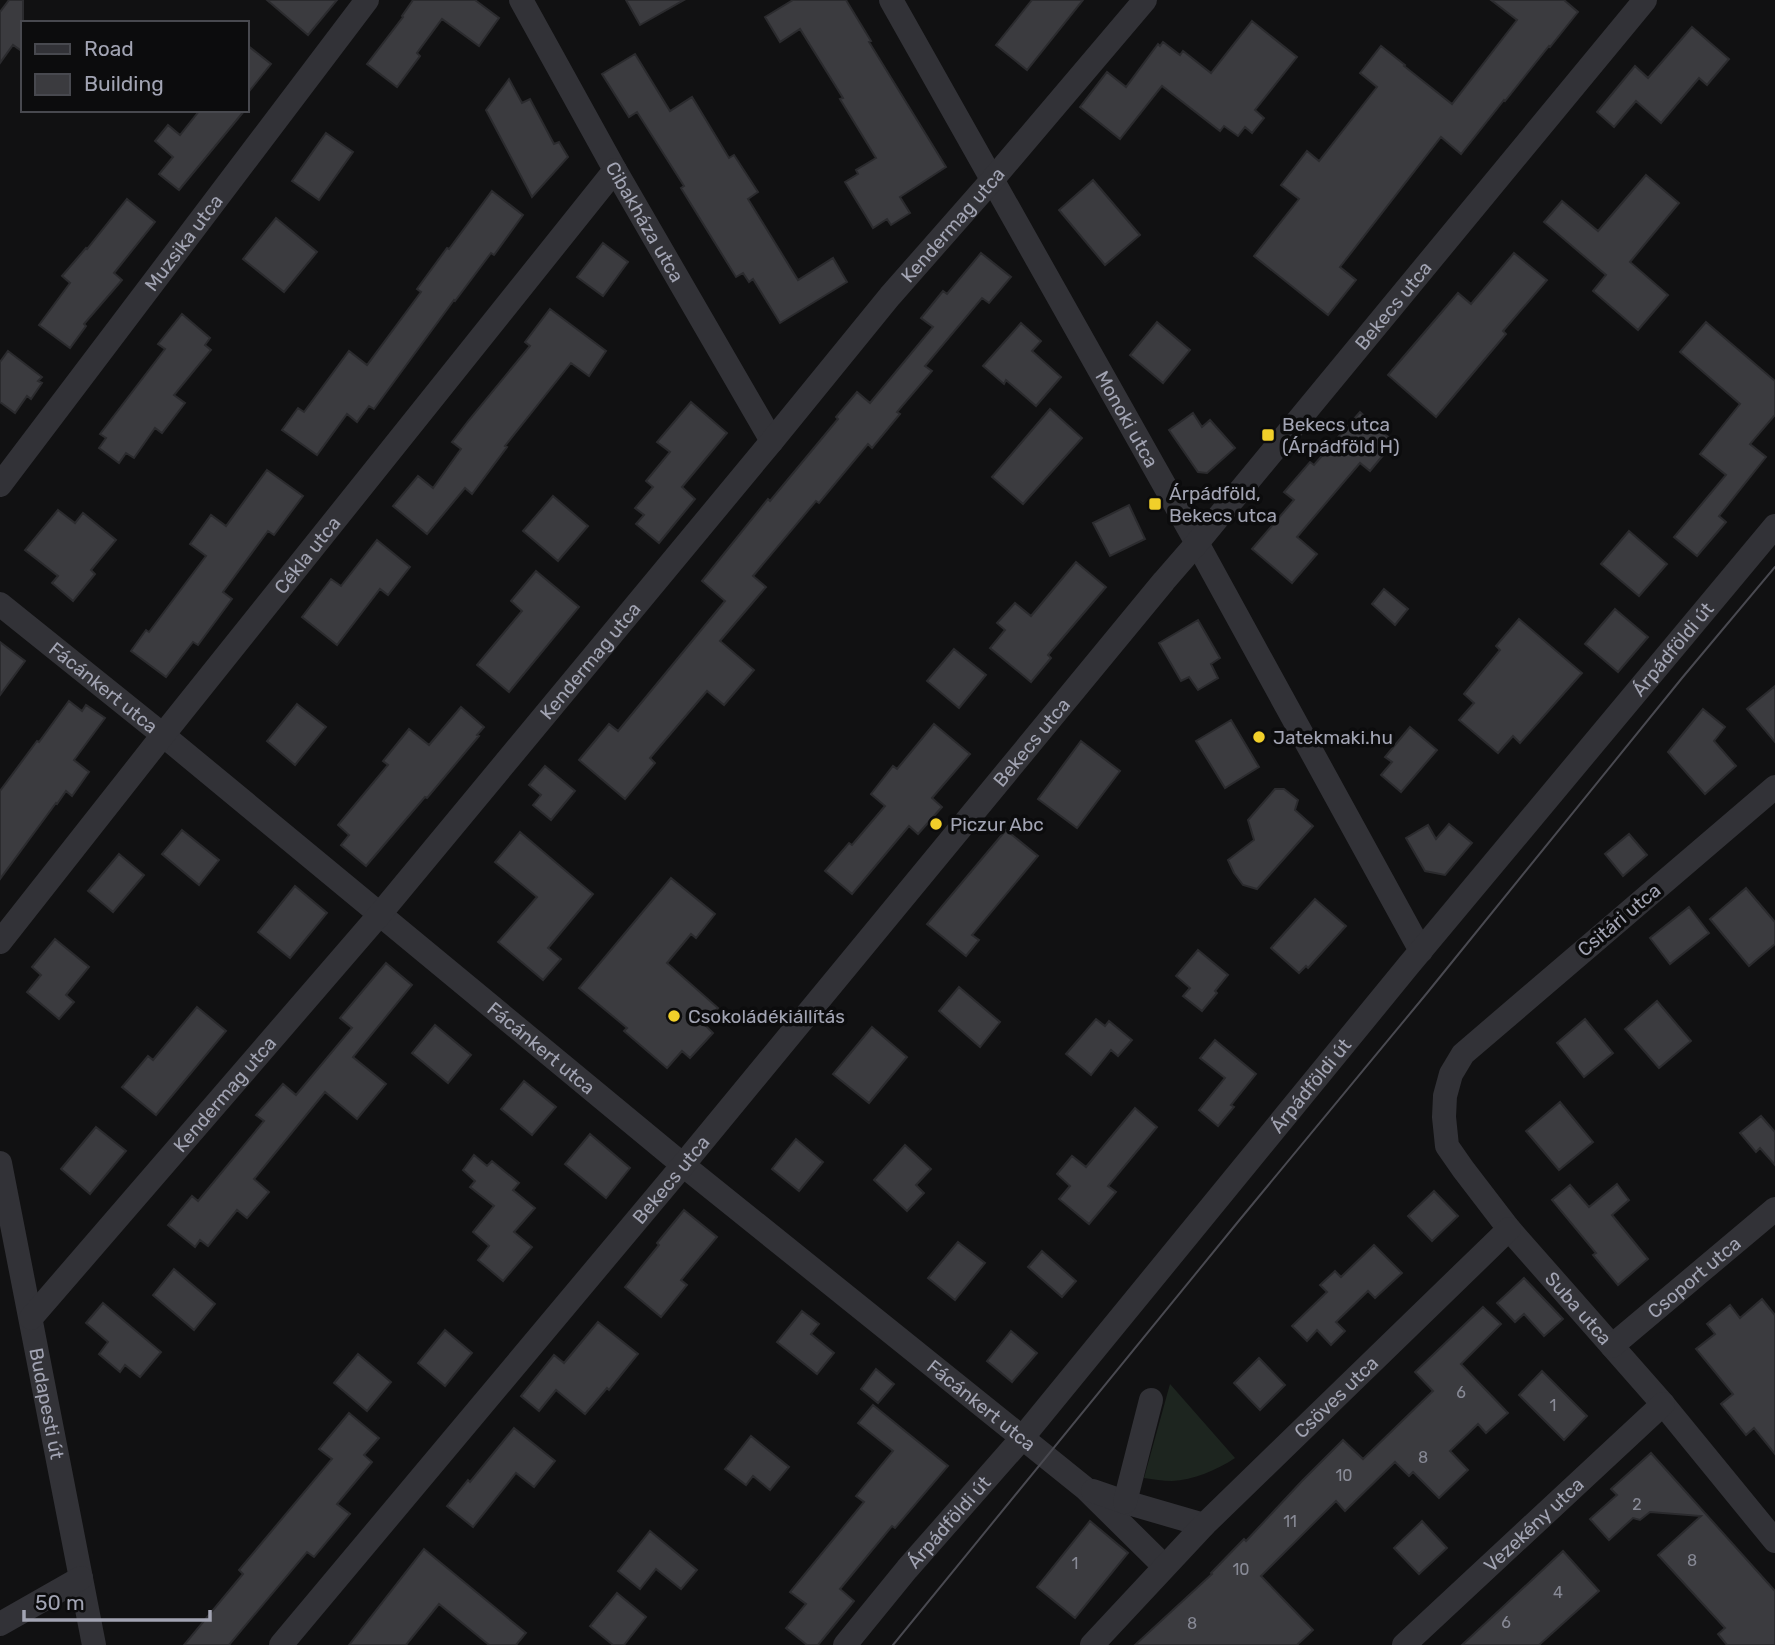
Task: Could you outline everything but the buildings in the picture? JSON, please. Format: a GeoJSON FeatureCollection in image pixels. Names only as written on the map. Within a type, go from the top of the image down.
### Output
{"type":"FeatureCollection","features":[{"type":"Feature","properties":{"kind":"street","name":"Muzsika utca"},"geometry":{"type":"LineString","coordinates":[[0,485],[367,0]]}},
{"type":"Feature","properties":{"kind":"street","name":"Cibakháza utca"},"geometry":{"type":"LineString","coordinates":[[521,0],[615,170],[772,440]]}},
{"type":"Feature","properties":{"kind":"street","name":"Monoki utca"},"geometry":{"type":"LineString","coordinates":[[891,0],[1197,543],[1421,951]]}},
{"type":"Feature","properties":{"kind":"street","name":"Kendermag utca"},"geometry":{"type":"LineString","coordinates":[[31,1318],[380,914],[890,296],[1144,0]]}},
{"type":"Feature","properties":{"kind":"street","name":"Bekecs utca"},"geometry":{"type":"LineString","coordinates":[[281,1645],[683,1165],[1646,0]]}},
{"type":"Feature","properties":{"kind":"street","name":"Cékla utca"},"geometry":{"type":"LineString","coordinates":[[0,942],[615,170]]}},
{"type":"Feature","properties":{"kind":"street","name":"Árpádföldi út"},"geometry":{"type":"LineString","coordinates":[[845,1645],[907,1569],[1023,1437],[1421,951],[1775,526]]}},
{"type":"Feature","properties":{"kind":"street","name":"Fácánkert utca"},"geometry":{"type":"LineString","coordinates":[[0,604],[163,735],[683,1165],[1086,1489],[1164,1566]]}},
{"type":"Feature","properties":{"kind":"street","name":"Csitári utca"},"geometry":{"type":"LineString","coordinates":[[1463,1054],[1775,788]]}},
{"type":"Feature","properties":{"kind":"street","name":"Suba utca"},"geometry":{"type":"LineString","coordinates":[[1463,1054],[1451,1074],[1445,1096],[1447,1146],[1508,1230],[1663,1404],[1775,1541]]}},
{"type":"Feature","properties":{"kind":"street","name":"Budapesti út"},"geometry":{"type":"LineString","coordinates":[[0,1163],[5,1225],[31,1318],[94,1645]]}},
{"type":"Feature","properties":{"kind":"street","name":"Csoport utca"},"geometry":{"type":"LineString","coordinates":[[1612,1346],[1775,1209]]}},
{"type":"Feature","properties":{"kind":"street","name":"Csöves utca"},"geometry":{"type":"LineString","coordinates":[[1092,1645],[1204,1525],[1508,1230]]}},
{"type":"Feature","properties":{"kind":"street"},"geometry":{"type":"LineString","coordinates":[[1125,1502],[1151,1399]]}},
{"type":"Feature","properties":{"kind":"street","name":"Vezekény utca"},"geometry":{"type":"LineString","coordinates":[[1404,1645],[1663,1404]]}},
{"type":"Feature","properties":{"kind":"street","name":"Fácánkert utca"},"geometry":{"type":"LineString","coordinates":[[1086,1489],[1204,1525]]}},
{"type":"Feature","properties":{"kind":"street"},"geometry":{"type":"LineString","coordinates":[[0,1624],[81,1578]]}},
{"type":"Feature","properties":{"kind":"shaded area"},"geometry":{"type":"Polygon","coordinates":[[[1170,1384],[1235,1458],[1188,1479],[1172,1481],[1144,1478],[1170,1384]]]}},
{"type":"Feature","properties":{"kind":"tram line"},"geometry":{"type":"LineString","coordinates":[[893,1645],[1775,567]]}},
{"type":"Feature","properties":{"kind":"place","name":"Bekecs utca (Árpádföld H)"},"geometry":{"type":"Point","coordinates":[1268,435]}},
{"type":"Feature","properties":{"kind":"place","name":"Árpádföld, Bekecs utca"},"geometry":{"type":"Point","coordinates":[1155,504]}},
{"type":"Feature","properties":{"kind":"place","name":"Jatekmaki.hu"},"geometry":{"type":"Point","coordinates":[1259,737]}},
{"type":"Feature","properties":{"kind":"place","name":"Piczur Abc"},"geometry":{"type":"Point","coordinates":[936,824]}},
{"type":"Feature","properties":{"kind":"place","name":"Csokoládékiállítás"},"geometry":{"type":"Point","coordinates":[674,1016]}}]}
